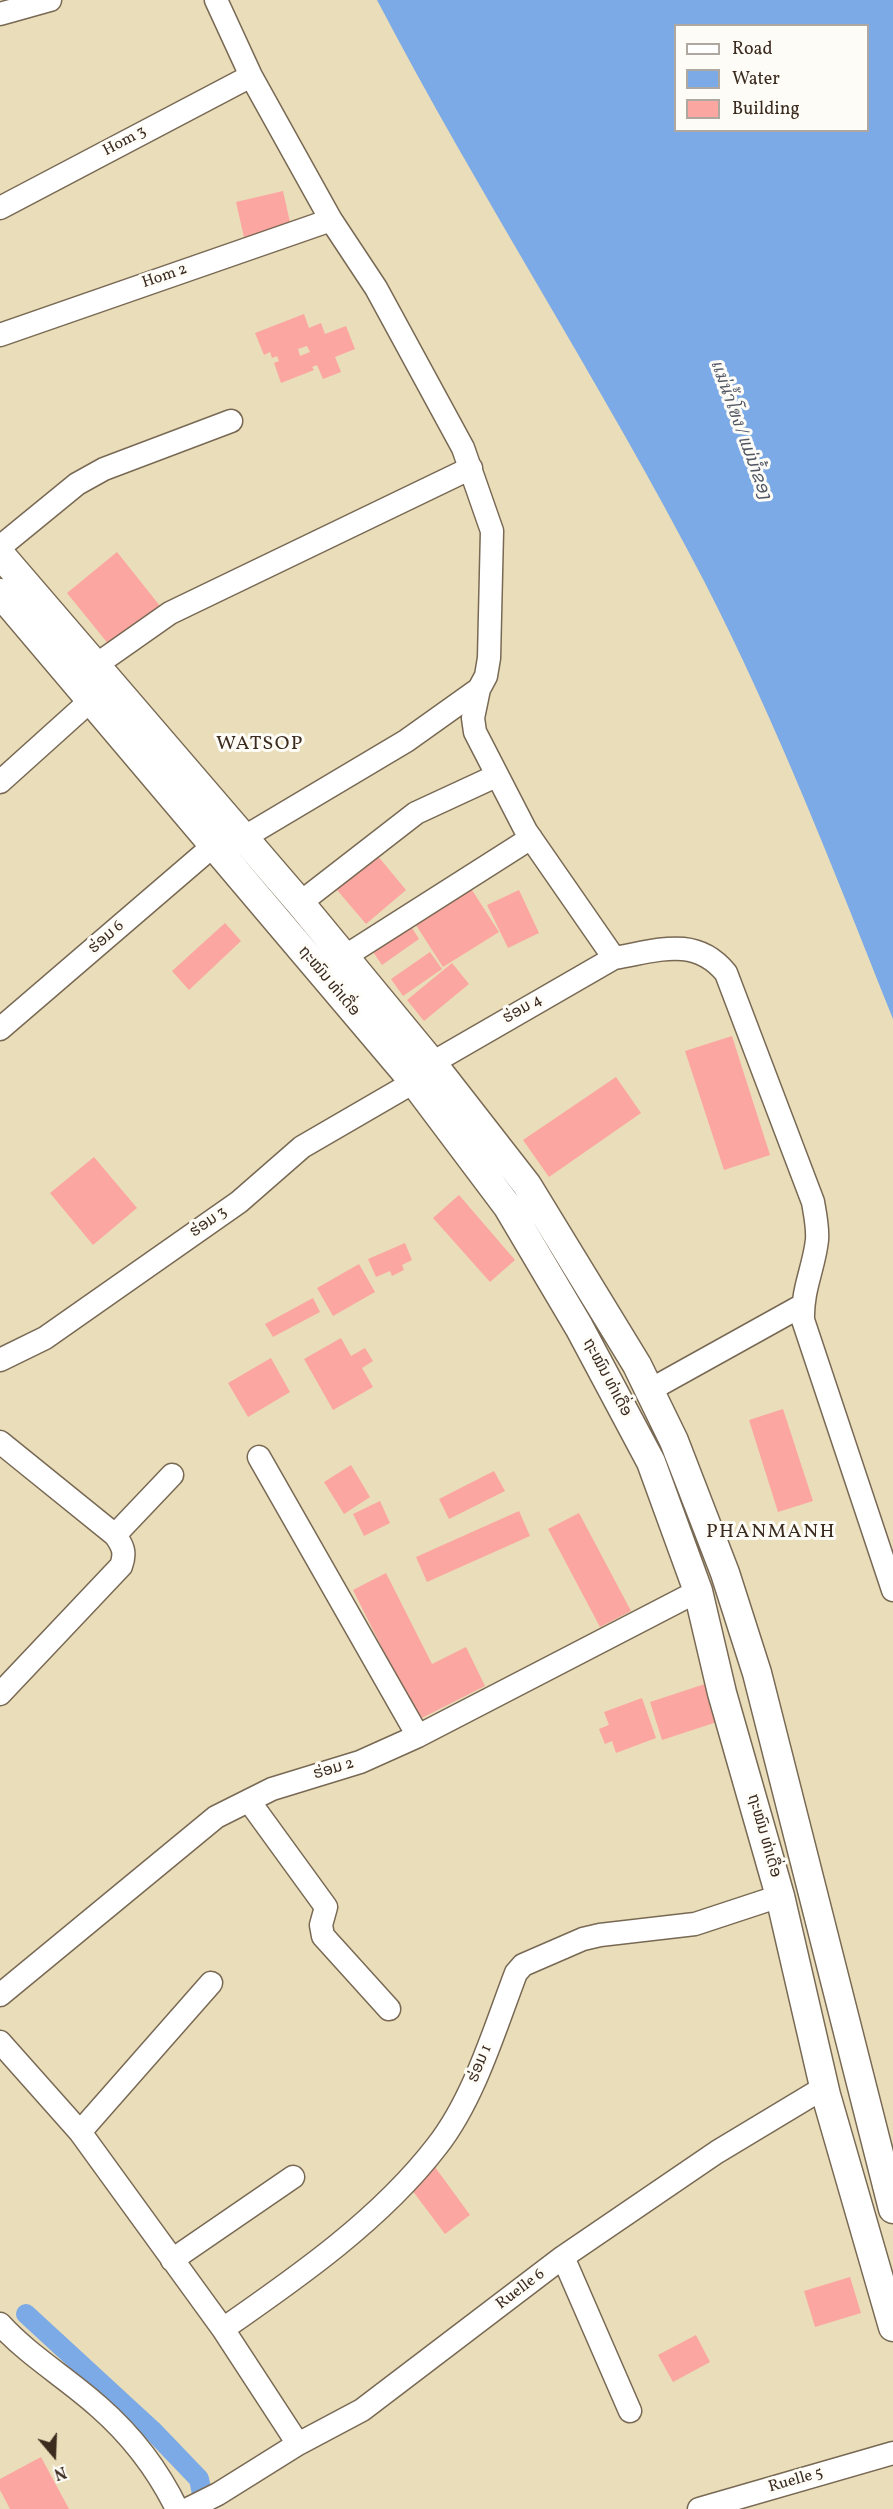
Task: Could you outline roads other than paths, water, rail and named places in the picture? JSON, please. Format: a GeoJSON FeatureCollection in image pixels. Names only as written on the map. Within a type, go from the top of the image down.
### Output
{"type":"FeatureCollection","features":[{"type":"Feature","properties":{"kind":"main road","name":"ຖະໝົນ ທ່າເດື່ອ"},"geometry":{"type":"LineString","coordinates":[[0,554],[344,957],[423,1073],[508,1207],[579,1327],[651,1462],[699,1590],[722,1693],[780,1896],[825,2091],[893,2327]]}},
{"type":"Feature","properties":{"kind":"main road","name":"ຖະໝົນ ທ່າເດື່ອ"},"geometry":{"type":"LineString","coordinates":[[0,593],[213,846],[527,1185],[609,1318],[650,1390],[674,1441],[721,1562],[757,1673],[893,2209]]}},
{"type":"Feature","properties":{"kind":"main road"},"geometry":{"type":"LineString","coordinates":[[825,2091],[861,2086]]}},
{"type":"Feature","properties":{"kind":"street"},"geometry":{"type":"LineString","coordinates":[[0,14],[50,0]]}},
{"type":"Feature","properties":{"kind":"street"},"geometry":{"type":"LineString","coordinates":[[216,0],[251,76],[331,220],[375,288],[421,367],[471,468],[492,531],[489,658],[473,718],[475,732],[496,776],[531,838],[614,958],[674,948],[710,956],[726,973],[813,1202],[817,1240],[803,1305],[803,1320],[893,1590]]}},
{"type":"Feature","properties":{"kind":"street","name":"Hom 3"},"geometry":{"type":"LineString","coordinates":[[0,208],[251,76]]}},
{"type":"Feature","properties":{"kind":"street","name":"Hom 2"},"geometry":{"type":"LineString","coordinates":[[0,335],[331,220]]}},
{"type":"Feature","properties":{"kind":"street"},"geometry":{"type":"LineString","coordinates":[[0,547],[76,484],[104,469],[231,422]]}},
{"type":"Feature","properties":{"kind":"street"},"geometry":{"type":"LineString","coordinates":[[96,665],[170,613],[471,468]]}},
{"type":"Feature","properties":{"kind":"street"},"geometry":{"type":"LineString","coordinates":[[213,846],[243,838],[406,741],[479,689]]}},
{"type":"Feature","properties":{"kind":"street"},"geometry":{"type":"LineString","coordinates":[[0,782],[90,700]]}},
{"type":"Feature","properties":{"kind":"street"},"geometry":{"type":"LineString","coordinates":[[300,903],[416,813],[496,776]]}},
{"type":"Feature","properties":{"kind":"street"},"geometry":{"type":"LineString","coordinates":[[344,957],[531,838]]}},
{"type":"Feature","properties":{"kind":"street","name":"ຮ່ອມ 6"},"geometry":{"type":"LineString","coordinates":[[0,1029],[213,846]]}},
{"type":"Feature","properties":{"kind":"street","name":"ຮ່ອມ 4"},"geometry":{"type":"LineString","coordinates":[[423,1073],[614,958]]}},
{"type":"Feature","properties":{"kind":"street","name":"ຮ່ອມ 3"},"geometry":{"type":"LineString","coordinates":[[0,1360],[45,1338],[230,1208],[302,1147],[423,1073]]}},
{"type":"Feature","properties":{"kind":"street"},"geometry":{"type":"LineString","coordinates":[[650,1390],[803,1305]]}},
{"type":"Feature","properties":{"kind":"street"},"geometry":{"type":"LineString","coordinates":[[0,1442],[115,1534],[123,1545],[125,1556],[121,1566],[0,1695]]}},
{"type":"Feature","properties":{"kind":"street"},"geometry":{"type":"LineString","coordinates":[[259,1457],[418,1736]]}},
{"type":"Feature","properties":{"kind":"street"},"geometry":{"type":"LineString","coordinates":[[115,1534],[172,1475]]}},
{"type":"Feature","properties":{"kind":"street","name":"ຮ່ອມ 2"},"geometry":{"type":"LineString","coordinates":[[0,1995],[216,1818],[272,1790],[360,1762],[418,1736],[699,1590]]}},
{"type":"Feature","properties":{"kind":"street"},"geometry":{"type":"LineString","coordinates":[[249,1801],[326,1907],[321,1925],[323,1936],[389,2009]]}},
{"type":"Feature","properties":{"kind":"street","name":"ຮ່ອມ 1"},"geometry":{"type":"LineString","coordinates":[[223,2329],[295,2280],[376,2211],[438,2145],[468,2095],[516,1973],[523,1965],[583,1939],[695,1924],[780,1896]]}},
{"type":"Feature","properties":{"kind":"street"},"geometry":{"type":"LineString","coordinates":[[80,2132],[211,1983]]}},
{"type":"Feature","properties":{"kind":"street"},"geometry":{"type":"LineString","coordinates":[[0,2042],[80,2132],[223,2329],[298,2444]]}},
{"type":"Feature","properties":{"kind":"street","name":"Ruelle 6"},"geometry":{"type":"LineString","coordinates":[[188,2509],[222,2502],[298,2444],[362,2410],[563,2258],[717,2152],[825,2091]]}},
{"type":"Feature","properties":{"kind":"street"},"geometry":{"type":"LineString","coordinates":[[172,2260],[293,2177]]}},
{"type":"Feature","properties":{"kind":"street"},"geometry":{"type":"LineString","coordinates":[[563,2258],[630,2411]]}},
{"type":"Feature","properties":{"kind":"street"},"geometry":{"type":"LineString","coordinates":[[4,2335],[100,2407],[144,2453],[161,2476],[177,2509]]}},
{"type":"Feature","properties":{"kind":"street","name":"Ruelle 5"},"geometry":{"type":"LineString","coordinates":[[699,2509],[893,2453]]}},
{"type":"Feature","properties":{"kind":"water","name":"แม่น้ำโขง / ແມ່ນ້ຳຂອງ"},"geometry":{"type":"Polygon","coordinates":[[[377,0],[893,0],[893,1019],[827,853],[731,635],[665,508],[457,146],[377,0]]]}},
{"type":"Feature","properties":{"kind":"waterway"},"geometry":{"type":"LineString","coordinates":[[26,2314],[152,2430],[199,2479],[205,2509]]}},
{"type":"Feature","properties":{"kind":"district","name":"WATSOP"},"geometry":{"type":"Point","coordinates":[260,745]}},
{"type":"Feature","properties":{"kind":"district","name":"PHANMANH"},"geometry":{"type":"Point","coordinates":[771,1533]}}]}
